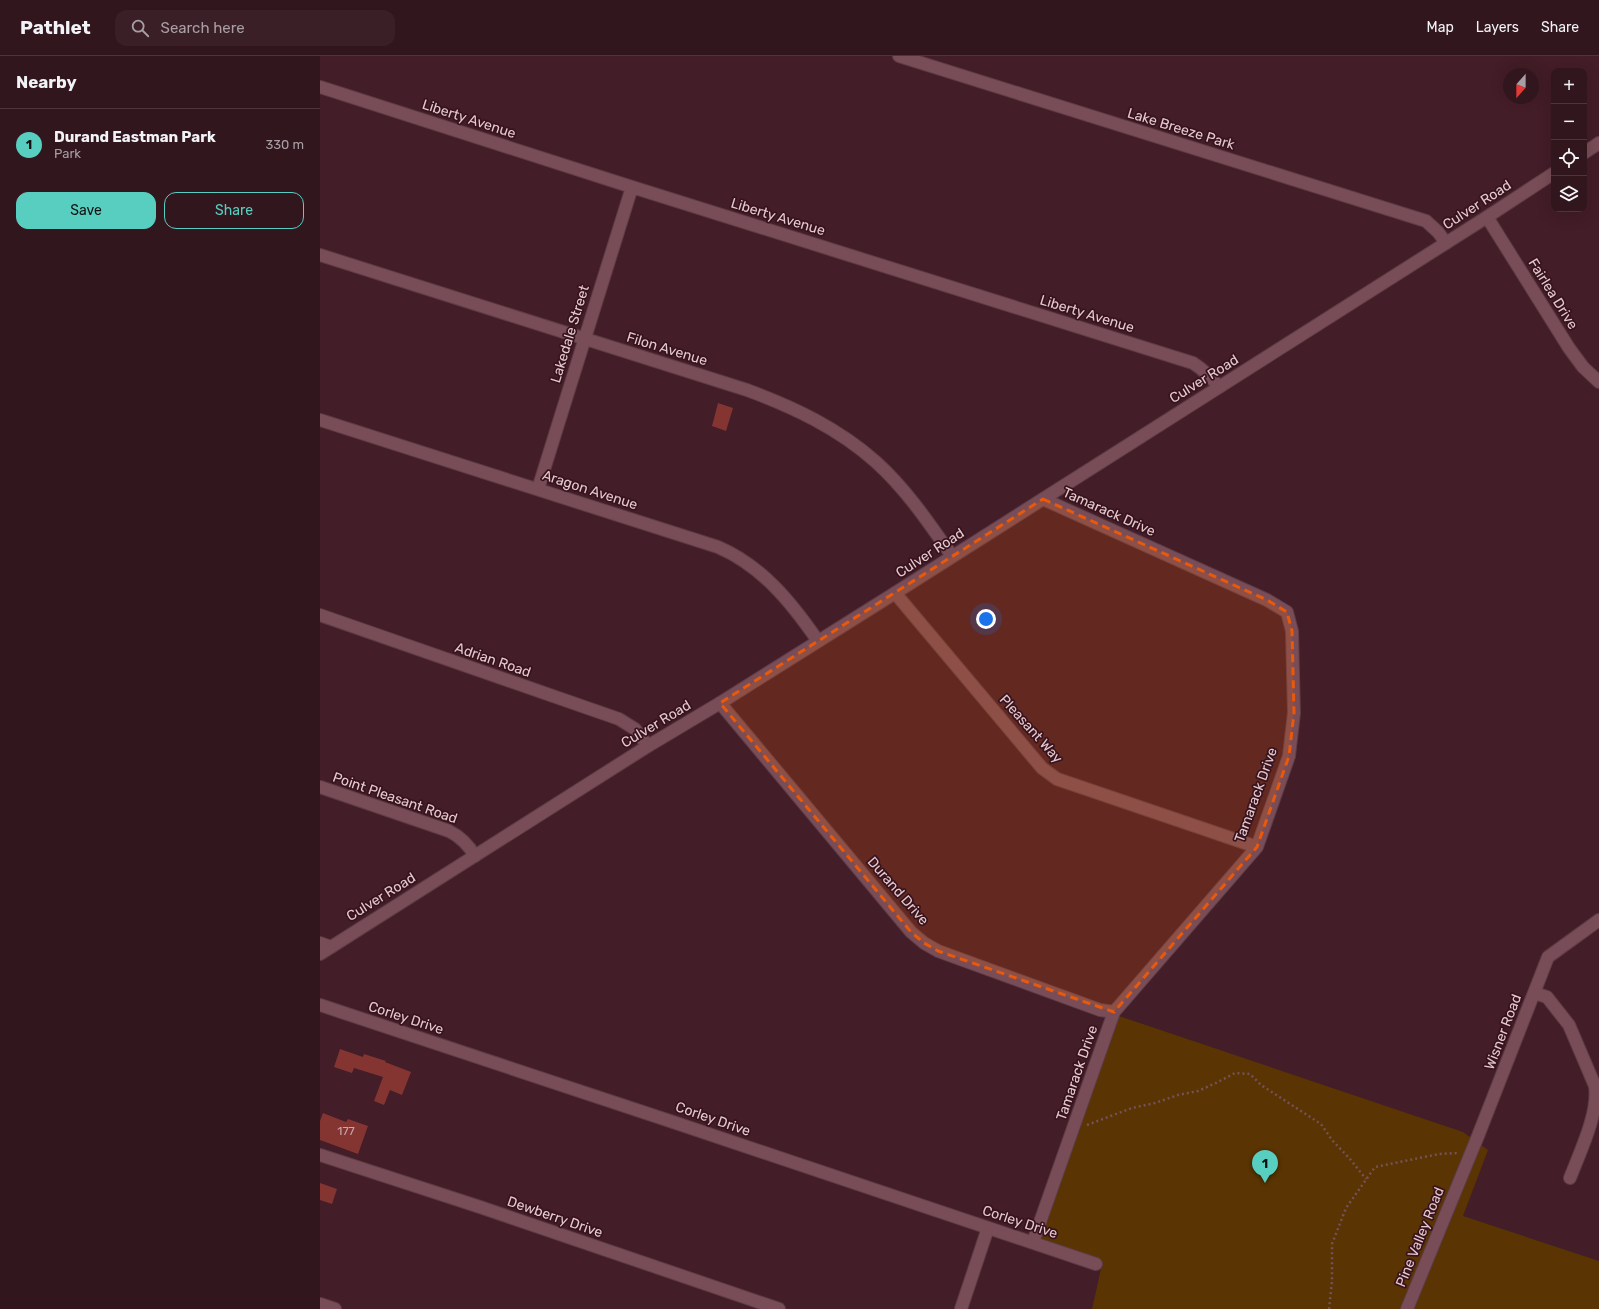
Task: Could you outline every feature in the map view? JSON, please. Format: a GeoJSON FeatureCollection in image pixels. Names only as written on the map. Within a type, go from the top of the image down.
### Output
{"type":"FeatureCollection","features":[{"type":"Feature","properties":{"kind":"street","name":"Lake Breeze Park"},"geometry":{"type":"LineString","coordinates":[[899,56],[1426,221],[1438,232],[1446,243]]}},
{"type":"Feature","properties":{"kind":"street","name":"Liberty Avenue"},"geometry":{"type":"LineString","coordinates":[[320,87],[1193,364],[1202,368],[1219,387]]}},
{"type":"Feature","properties":{"kind":"street"},"geometry":{"type":"LineString","coordinates":[[1587,151],[1599,143]]}},
{"type":"Feature","properties":{"kind":"street","name":"Culver Road"},"geometry":{"type":"LineString","coordinates":[[320,954],[325,945],[475,856],[648,746],[720,703],[1551,175]]}},
{"type":"Feature","properties":{"kind":"street","name":"Lakedale Street"},"geometry":{"type":"LineString","coordinates":[[538,490],[632,187]]}},
{"type":"Feature","properties":{"kind":"street","name":"Fairlea Drive"},"geometry":{"type":"LineString","coordinates":[[1487,217],[1569,348],[1583,367],[1599,382]]}},
{"type":"Feature","properties":{"kind":"street","name":"Filon Avenue"},"geometry":{"type":"LineString","coordinates":[[320,255],[747,390],[773,400],[829,428],[860,449],[894,480],[931,525],[952,556]]}},
{"type":"Feature","properties":{"kind":"street","name":"Aragon Avenue"},"geometry":{"type":"LineString","coordinates":[[320,420],[731,552],[745,560],[787,598],[818,641]]}},
{"type":"Feature","properties":{"kind":"street","name":"Tamarack Drive"},"geometry":{"type":"LineString","coordinates":[[1033,1242],[1114,1012],[1257,847],[1289,756],[1294,713],[1292,631],[1287,612],[1268,600],[1043,499]]}},
{"type":"Feature","properties":{"kind":"street","name":"Pleasant Way"},"geometry":{"type":"LineString","coordinates":[[895,593],[1042,768],[1057,779],[1257,847]]}},
{"type":"Feature","properties":{"kind":"street","name":"Adrian Road"},"geometry":{"type":"LineString","coordinates":[[320,616],[618,719],[635,729],[648,746]]}},
{"type":"Feature","properties":{"kind":"street","name":"Durand Drive"},"geometry":{"type":"LineString","coordinates":[[720,703],[911,932],[924,943],[938,952],[1100,1010],[1114,1012]]}},
{"type":"Feature","properties":{"kind":"street","name":"Point Pleasant Road"},"geometry":{"type":"LineString","coordinates":[[320,787],[449,831],[461,837],[468,844],[475,856]]}},
{"type":"Feature","properties":{"kind":"street","name":"Wisner Road"},"geometry":{"type":"LineString","coordinates":[[1462,1176],[1548,957],[1599,920]]}},
{"type":"Feature","properties":{"kind":"street"},"geometry":{"type":"LineString","coordinates":[[1534,992],[1547,997],[1569,1025],[1592,1077],[1597,1094],[1594,1112],[1570,1178]]}},
{"type":"Feature","properties":{"kind":"street","name":"Corley Drive"},"geometry":{"type":"LineString","coordinates":[[320,1005],[1096,1264]]}},
{"type":"Feature","properties":{"kind":"street","name":"Dewberry Drive"},"geometry":{"type":"LineString","coordinates":[[320,1155],[494,1212],[779,1309]]}},
{"type":"Feature","properties":{"kind":"street","name":"Pine Valley Road"},"geometry":{"type":"LineString","coordinates":[[1407,1309],[1462,1176]]}},
{"type":"Feature","properties":{"kind":"street"},"geometry":{"type":"LineString","coordinates":[[961,1309],[988,1228]]}},
{"type":"Feature","properties":{"kind":"street"},"geometry":{"type":"LineString","coordinates":[[320,1304],[335,1309]]}},
{"type":"Feature","properties":{"kind":"path"},"geometry":{"type":"LineString","coordinates":[[1072,1131],[1132,1108],[1198,1091],[1235,1072],[1250,1074],[1261,1085],[1321,1124],[1332,1140],[1366,1179]]}},
{"type":"Feature","properties":{"kind":"path"},"geometry":{"type":"LineString","coordinates":[[1329,1309],[1332,1281],[1332,1244],[1346,1208],[1375,1167],[1439,1154],[1471,1152]]}},
{"type":"Feature","properties":{"kind":"highlighted area"},"geometry":{"type":"Polygon","coordinates":[[[1043,499],[1267,600],[1287,612],[1292,631],[1294,713],[1289,756],[1257,847],[1114,1012],[938,951],[924,943],[911,932],[720,703],[1043,499]]]}},
{"type":"Feature","properties":{"kind":"shaded area"},"geometry":{"type":"Polygon","coordinates":[[[1113,1014],[1463,1132],[1488,1150],[1463,1216],[1599,1261],[1599,1309],[1092,1309],[1102,1264],[1035,1240],[1113,1014]]]}},
{"type":"Feature","properties":{"kind":"building"},"geometry":{"type":"Polygon","coordinates":[[[718,403],[733,408],[726,431],[712,426],[718,403]]]}},
{"type":"Feature","properties":{"kind":"building"},"geometry":{"type":"Polygon","coordinates":[[[340,1049],[363,1057],[364,1054],[386,1061],[385,1062],[411,1072],[402,1095],[390,1090],[384,1105],[374,1101],[383,1077],[354,1068],[352,1073],[334,1067],[340,1049]]]}},
{"type":"Feature","properties":{"kind":"building"},"geometry":{"type":"Polygon","coordinates":[[[323,1113],[346,1122],[348,1119],[368,1126],[358,1154],[320,1140],[320,1121],[323,1113]]]}},
{"type":"Feature","properties":{"kind":"building"},"geometry":{"type":"Polygon","coordinates":[[[320,1183],[337,1189],[332,1204],[320,1200],[320,1183]]]}},
{"type":"Feature","properties":{"kind":"place","name":"Durand Eastman Park"},"geometry":{"type":"Point","coordinates":[1265,1183]}}]}
